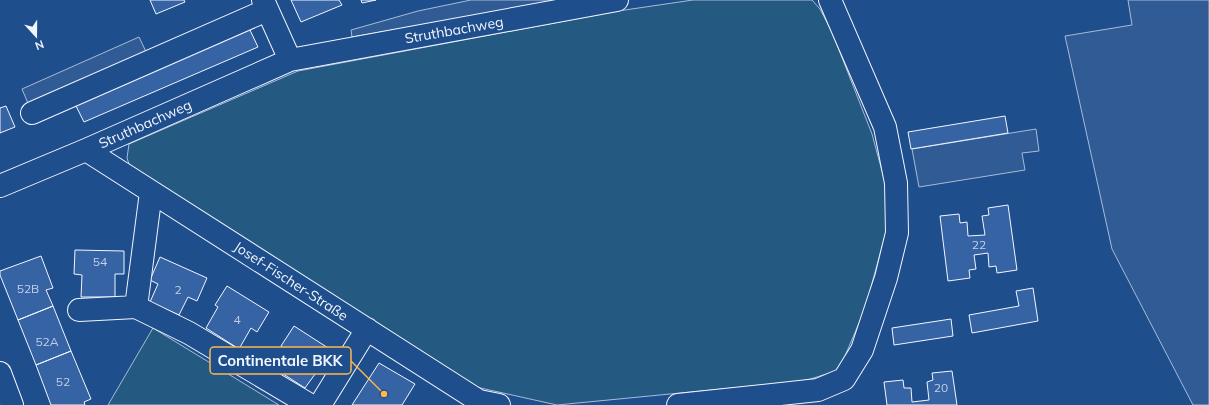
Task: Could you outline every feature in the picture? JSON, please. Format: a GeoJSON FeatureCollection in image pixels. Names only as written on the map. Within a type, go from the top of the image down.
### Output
{"type":"FeatureCollection","features":[{"type":"Feature","properties":{"kind":"street","name":"Struthbachweg"},"geometry":{"type":"LineString","coordinates":[[0,186],[86,150],[290,60],[617,0]]}},
{"type":"Feature","properties":{"kind":"street"},"geometry":{"type":"LineString","coordinates":[[678,405],[818,390],[844,379],[862,350],[886,278],[897,233],[896,183],[885,127],[830,0]]}},
{"type":"Feature","properties":{"kind":"street"},"geometry":{"type":"LineString","coordinates":[[32,113],[265,5],[290,60]]}},
{"type":"Feature","properties":{"kind":"street","name":"Josef-Fischer-Straße"},"geometry":{"type":"LineString","coordinates":[[86,150],[479,401],[500,405]]}},
{"type":"Feature","properties":{"kind":"street"},"geometry":{"type":"LineString","coordinates":[[136,307],[151,192]]}},
{"type":"Feature","properties":{"kind":"street"},"geometry":{"type":"LineString","coordinates":[[79,310],[136,307],[189,333],[310,405]]}},
{"type":"Feature","properties":{"kind":"street"},"geometry":{"type":"LineString","coordinates":[[320,405],[367,329]]}},
{"type":"Feature","properties":{"kind":"street"},"geometry":{"type":"LineString","coordinates":[[0,373],[12,405]]}},
{"type":"Feature","properties":{"kind":"shaded area"},"geometry":{"type":"Polygon","coordinates":[[[471,0],[566,0],[352,37],[351,30],[418,11],[471,0]]]}},
{"type":"Feature","properties":{"kind":"shaded area"},"geometry":{"type":"Polygon","coordinates":[[[693,0],[812,0],[820,9],[832,32],[872,134],[886,186],[886,232],[865,309],[839,370],[804,381],[557,405],[476,387],[130,167],[127,158],[129,144],[298,71],[618,11],[693,0]]]}},
{"type":"Feature","properties":{"kind":"shaded area"},"geometry":{"type":"Polygon","coordinates":[[[1128,0],[1209,0],[1209,405],[1193,405],[1112,249],[1065,36],[1132,25],[1128,0]]]}},
{"type":"Feature","properties":{"kind":"shaded area"},"geometry":{"type":"Polygon","coordinates":[[[139,37],[150,60],[32,113],[22,89],[139,37]]]}},
{"type":"Feature","properties":{"kind":"shaded area"},"geometry":{"type":"Polygon","coordinates":[[[1036,129],[1039,151],[1022,153],[1025,170],[919,187],[912,149],[1036,129]]]}},
{"type":"Feature","properties":{"kind":"shaded area"},"geometry":{"type":"Polygon","coordinates":[[[153,328],[279,405],[108,405],[153,328]]]}},
{"type":"Feature","properties":{"kind":"building"},"geometry":{"type":"Polygon","coordinates":[[[150,0],[184,0],[185,2],[156,14],[150,0]]]}},
{"type":"Feature","properties":{"kind":"building"},"geometry":{"type":"Polygon","coordinates":[[[291,0],[339,0],[342,5],[301,22],[291,0]]]}},
{"type":"Feature","properties":{"kind":"building"},"geometry":{"type":"Polygon","coordinates":[[[361,0],[376,0],[362,3],[361,0]]]}},
{"type":"Feature","properties":{"kind":"building"},"geometry":{"type":"Polygon","coordinates":[[[249,28],[258,47],[84,122],[75,104],[249,28]]]}},
{"type":"Feature","properties":{"kind":"building"},"geometry":{"type":"Polygon","coordinates":[[[6,106],[15,127],[0,133],[0,108],[6,106]]]}},
{"type":"Feature","properties":{"kind":"building"},"geometry":{"type":"Polygon","coordinates":[[[1005,116],[1008,133],[911,149],[908,132],[1005,116]]]}},
{"type":"Feature","properties":{"kind":"building"},"geometry":{"type":"Polygon","coordinates":[[[1008,205],[1017,270],[997,273],[996,266],[989,267],[988,253],[974,255],[976,269],[969,270],[970,278],[948,281],[940,216],[959,214],[960,223],[967,222],[968,236],[985,235],[982,216],[989,215],[988,208],[1008,205]]]}},
{"type":"Feature","properties":{"kind":"building"},"geometry":{"type":"Polygon","coordinates":[[[75,250],[124,251],[124,274],[115,274],[115,297],[81,297],[82,275],[74,274],[75,250]]]}},
{"type":"Feature","properties":{"kind":"building"},"geometry":{"type":"Polygon","coordinates":[[[41,256],[53,288],[46,290],[53,306],[18,320],[0,275],[0,271],[41,256]]]}},
{"type":"Feature","properties":{"kind":"building"},"geometry":{"type":"Polygon","coordinates":[[[160,257],[207,278],[197,301],[188,297],[179,315],[150,302],[158,284],[150,280],[160,257]]]}},
{"type":"Feature","properties":{"kind":"building"},"geometry":{"type":"Polygon","coordinates":[[[227,286],[269,312],[257,332],[251,328],[239,349],[206,328],[218,307],[215,305],[227,286]]]}},
{"type":"Feature","properties":{"kind":"building"},"geometry":{"type":"Polygon","coordinates":[[[1033,288],[1038,321],[972,333],[969,315],[1019,306],[1016,291],[1033,288]]]}},
{"type":"Feature","properties":{"kind":"building"},"geometry":{"type":"Polygon","coordinates":[[[53,306],[71,351],[36,365],[18,320],[53,306]]]}},
{"type":"Feature","properties":{"kind":"building"},"geometry":{"type":"Polygon","coordinates":[[[951,319],[953,336],[894,345],[892,328],[951,319]]]}},
{"type":"Feature","properties":{"kind":"building"},"geometry":{"type":"Polygon","coordinates":[[[294,326],[336,353],[323,373],[318,370],[305,388],[274,368],[286,349],[281,346],[294,326]]]}},
{"type":"Feature","properties":{"kind":"building"},"geometry":{"type":"Polygon","coordinates":[[[71,351],[91,399],[84,402],[85,405],[51,405],[36,365],[71,351]]]}},
{"type":"Feature","properties":{"kind":"building"},"geometry":{"type":"Polygon","coordinates":[[[379,363],[415,384],[402,405],[352,405],[379,363]]]}},
{"type":"Feature","properties":{"kind":"building"},"geometry":{"type":"Polygon","coordinates":[[[952,371],[957,405],[887,405],[884,382],[903,380],[904,388],[911,388],[912,402],[929,400],[927,382],[933,380],[932,373],[952,371]]]}},
{"type":"Feature","properties":{"kind":"place","name":"Continentale BKK"},"geometry":{"type":"Point","coordinates":[384,394]}}]}
